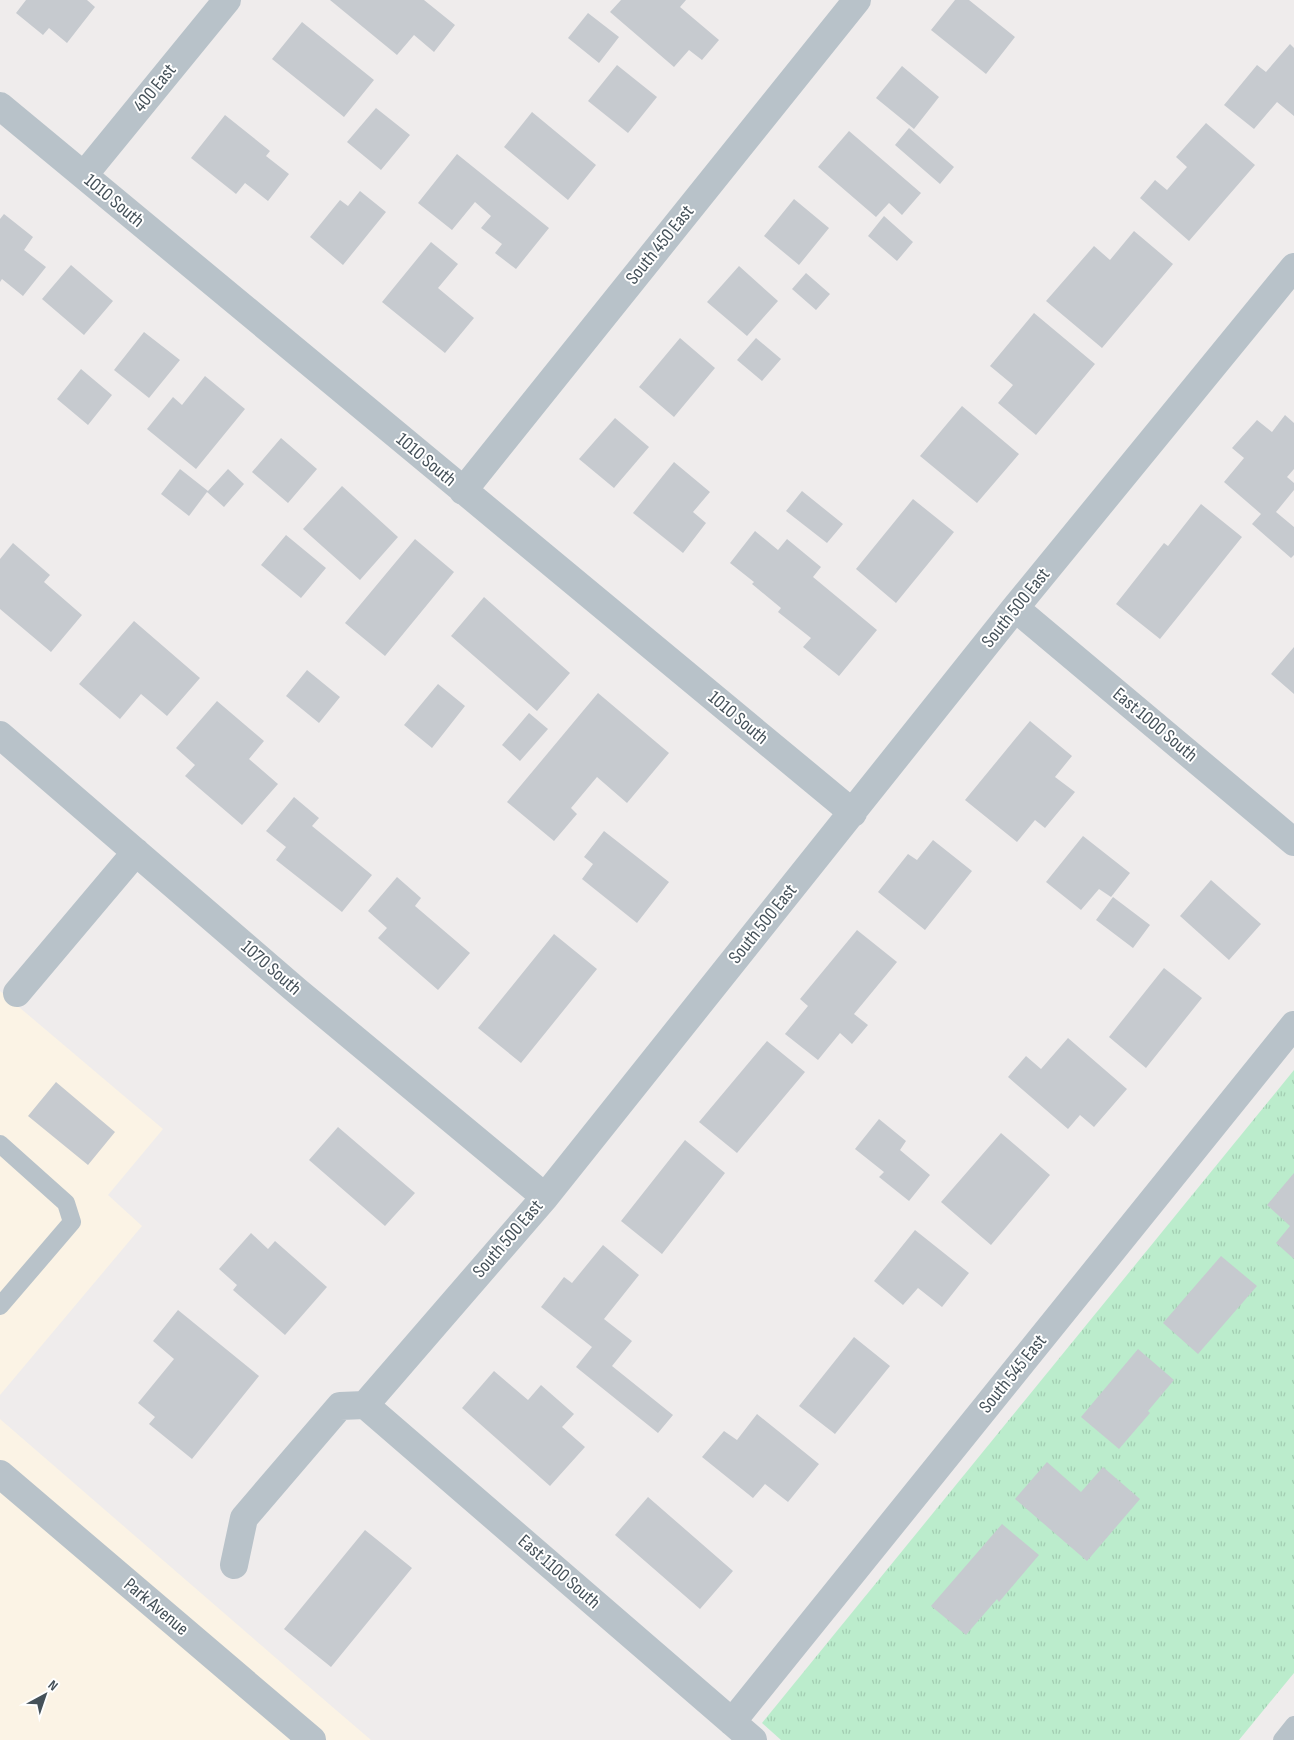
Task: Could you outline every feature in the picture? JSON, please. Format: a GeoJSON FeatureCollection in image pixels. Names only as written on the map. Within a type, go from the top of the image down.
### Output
{"type":"FeatureCollection","features":[{"type":"Feature","properties":{"kind":"street","name":"400 East"},"geometry":{"type":"LineString","coordinates":[[84,175],[227,0]]}},
{"type":"Feature","properties":{"kind":"street","name":"South 450 East"},"geometry":{"type":"LineString","coordinates":[[463,490],[857,0]]}},
{"type":"Feature","properties":{"kind":"street","name":"1010 South"},"geometry":{"type":"LineString","coordinates":[[0,106],[852,813]]}},
{"type":"Feature","properties":{"kind":"street","name":"South 500 East"},"geometry":{"type":"LineString","coordinates":[[365,1405],[545,1197],[1015,608],[1294,267]]}},
{"type":"Feature","properties":{"kind":"street","name":"East 1000 South"},"geometry":{"type":"LineString","coordinates":[[1015,608],[1294,842]]}},
{"type":"Feature","properties":{"kind":"street","name":"1070 South"},"geometry":{"type":"LineString","coordinates":[[0,735],[297,991],[545,1197]]}},
{"type":"Feature","properties":{"kind":"street"},"geometry":{"type":"LineString","coordinates":[[17,993],[136,852]]}},
{"type":"Feature","properties":{"kind":"street","name":"South 545 East"},"geometry":{"type":"LineString","coordinates":[[732,1722],[1294,1026]]}},
{"type":"Feature","properties":{"kind":"street"},"geometry":{"type":"LineString","coordinates":[[234,1565],[244,1518],[340,1406],[365,1405]]}},
{"type":"Feature","properties":{"kind":"street","name":"East 1100 South"},"geometry":{"type":"LineString","coordinates":[[365,1405],[753,1740]]}},
{"type":"Feature","properties":{"kind":"street","name":"Park Avenue"},"geometry":{"type":"LineString","coordinates":[[2,1480],[312,1740]]}},
{"type":"Feature","properties":{"kind":"lane"},"geometry":{"type":"LineString","coordinates":[[0,1144],[66,1203],[72,1222],[0,1306]]}},
{"type":"Feature","properties":{"kind":"lane"},"geometry":{"type":"LineString","coordinates":[[1282,1740],[1294,1725]]}},
{"type":"Feature","properties":{"kind":"shaded area"},"geometry":{"type":"Polygon","coordinates":[[[0,991],[163,1129],[108,1195],[142,1226],[0,1395],[0,991]]]}},
{"type":"Feature","properties":{"kind":"shaded area"},"geometry":{"type":"Polygon","coordinates":[[[0,1419],[329,1704],[371,1740],[0,1740],[0,1419]]]}},
{"type":"Feature","properties":{"kind":"green space"},"geometry":{"type":"Polygon","coordinates":[[[1294,1070],[1294,1673],[1239,1740],[781,1740],[762,1723],[1294,1070]]]}},
{"type":"Feature","properties":{"kind":"building"},"geometry":{"type":"Polygon","coordinates":[[[26,0],[87,0],[95,7],[67,43],[49,28],[43,35],[16,13],[26,0]]]}},
{"type":"Feature","properties":{"kind":"building"},"geometry":{"type":"Polygon","coordinates":[[[330,0],[424,0],[455,25],[434,52],[414,35],[397,55],[330,0]]]}},
{"type":"Feature","properties":{"kind":"building"},"geometry":{"type":"Polygon","coordinates":[[[621,0],[686,0],[680,7],[719,40],[702,60],[689,50],[674,67],[610,12],[621,0]]]}},
{"type":"Feature","properties":{"kind":"building"},"geometry":{"type":"Polygon","coordinates":[[[955,0],[969,0],[1015,37],[986,74],[931,30],[955,0]]]}},
{"type":"Feature","properties":{"kind":"building"},"geometry":{"type":"Polygon","coordinates":[[[588,13],[619,37],[599,63],[568,38],[588,13]]]}},
{"type":"Feature","properties":{"kind":"building"},"geometry":{"type":"Polygon","coordinates":[[[302,22],[374,80],[344,117],[272,59],[302,22]]]}},
{"type":"Feature","properties":{"kind":"building"},"geometry":{"type":"Polygon","coordinates":[[[1290,44],[1294,48],[1294,116],[1277,102],[1254,129],[1224,105],[1257,65],[1266,72],[1290,44]]]}},
{"type":"Feature","properties":{"kind":"building"},"geometry":{"type":"Polygon","coordinates":[[[617,65],[657,97],[628,133],[588,101],[617,65]]]}},
{"type":"Feature","properties":{"kind":"building"},"geometry":{"type":"Polygon","coordinates":[[[902,66],[939,97],[914,129],[876,98],[902,66]]]}},
{"type":"Feature","properties":{"kind":"building"},"geometry":{"type":"Polygon","coordinates":[[[376,108],[410,135],[381,170],[347,142],[376,108]]]}},
{"type":"Feature","properties":{"kind":"building"},"geometry":{"type":"Polygon","coordinates":[[[532,112],[596,165],[568,200],[504,147],[532,112]]]}},
{"type":"Feature","properties":{"kind":"building"},"geometry":{"type":"Polygon","coordinates":[[[225,115],[270,151],[266,156],[289,174],[268,201],[245,183],[236,194],[191,158],[225,115]]]}},
{"type":"Feature","properties":{"kind":"building"},"geometry":{"type":"Polygon","coordinates":[[[1206,123],[1255,165],[1189,241],[1140,198],[1155,180],[1167,190],[1187,167],[1176,157],[1206,123]]]}},
{"type":"Feature","properties":{"kind":"building"},"geometry":{"type":"Polygon","coordinates":[[[909,128],[954,167],[940,184],[895,145],[909,128]]]}},
{"type":"Feature","properties":{"kind":"building"},"geometry":{"type":"Polygon","coordinates":[[[849,131],[921,193],[902,215],[889,203],[876,217],[818,167],[849,131]]]}},
{"type":"Feature","properties":{"kind":"building"},"geometry":{"type":"Polygon","coordinates":[[[457,154],[549,228],[516,269],[495,253],[502,244],[481,228],[491,216],[475,202],[452,230],[418,203],[457,154]]]}},
{"type":"Feature","properties":{"kind":"building"},"geometry":{"type":"Polygon","coordinates":[[[360,191],[386,212],[343,265],[310,237],[340,200],[348,206],[360,191]]]}},
{"type":"Feature","properties":{"kind":"building"},"geometry":{"type":"Polygon","coordinates":[[[794,199],[829,228],[799,265],[764,236],[794,199]]]}},
{"type":"Feature","properties":{"kind":"building"},"geometry":{"type":"Polygon","coordinates":[[[4,214],[33,237],[24,250],[46,267],[23,296],[2,279],[0,282],[0,219],[4,214]]]}},
{"type":"Feature","properties":{"kind":"building"},"geometry":{"type":"Polygon","coordinates":[[[884,216],[913,242],[897,261],[868,236],[884,216]]]}},
{"type":"Feature","properties":{"kind":"building"},"geometry":{"type":"Polygon","coordinates":[[[1134,231],[1173,264],[1102,348],[1046,301],[1094,246],[1110,260],[1134,231]]]}},
{"type":"Feature","properties":{"kind":"building"},"geometry":{"type":"Polygon","coordinates":[[[431,242],[458,264],[438,288],[474,318],[445,353],[382,302],[431,242]]]}},
{"type":"Feature","properties":{"kind":"building"},"geometry":{"type":"Polygon","coordinates":[[[71,265],[113,301],[84,335],[42,299],[71,265]]]}},
{"type":"Feature","properties":{"kind":"building"},"geometry":{"type":"Polygon","coordinates":[[[739,266],[778,301],[747,336],[707,302],[739,266]]]}},
{"type":"Feature","properties":{"kind":"building"},"geometry":{"type":"Polygon","coordinates":[[[806,273],[830,294],[816,310],[792,289],[806,273]]]}},
{"type":"Feature","properties":{"kind":"building"},"geometry":{"type":"Polygon","coordinates":[[[1034,313],[1095,364],[1036,435],[998,403],[1013,385],[990,366],[1034,313]]]}},
{"type":"Feature","properties":{"kind":"building"},"geometry":{"type":"Polygon","coordinates":[[[144,332],[180,360],[149,398],[114,370],[144,332]]]}},
{"type":"Feature","properties":{"kind":"building"},"geometry":{"type":"Polygon","coordinates":[[[680,338],[715,368],[674,417],[639,387],[680,338]]]}},
{"type":"Feature","properties":{"kind":"building"},"geometry":{"type":"Polygon","coordinates":[[[756,338],[781,359],[762,381],[737,360],[756,338]]]}},
{"type":"Feature","properties":{"kind":"building"},"geometry":{"type":"Polygon","coordinates":[[[81,369],[112,395],[88,425],[57,399],[81,369]]]}},
{"type":"Feature","properties":{"kind":"building"},"geometry":{"type":"Polygon","coordinates":[[[205,376],[245,409],[196,469],[147,429],[173,397],[182,405],[205,376]]]}},
{"type":"Feature","properties":{"kind":"building"},"geometry":{"type":"Polygon","coordinates":[[[962,406],[1019,454],[977,503],[920,456],[962,406]]]}},
{"type":"Feature","properties":{"kind":"building"},"geometry":{"type":"Polygon","coordinates":[[[1285,415],[1294,423],[1294,469],[1287,477],[1294,483],[1294,490],[1276,512],[1294,527],[1294,555],[1291,558],[1252,524],[1261,514],[1224,482],[1244,458],[1232,448],[1257,420],[1272,432],[1285,415]]]}},
{"type":"Feature","properties":{"kind":"building"},"geometry":{"type":"Polygon","coordinates":[[[615,418],[649,447],[614,488],[579,459],[615,418]]]}},
{"type":"Feature","properties":{"kind":"building"},"geometry":{"type":"Polygon","coordinates":[[[281,438],[317,469],[288,503],[252,472],[281,438]]]}},
{"type":"Feature","properties":{"kind":"building"},"geometry":{"type":"Polygon","coordinates":[[[674,462],[710,492],[693,512],[706,523],[683,553],[633,513],[674,462]]]}},
{"type":"Feature","properties":{"kind":"building"},"geometry":{"type":"Polygon","coordinates":[[[180,469],[208,491],[228,469],[244,484],[224,507],[207,492],[189,516],[161,494],[180,469]]]}},
{"type":"Feature","properties":{"kind":"building"},"geometry":{"type":"Polygon","coordinates":[[[342,486],[398,537],[360,580],[303,529],[342,486]]]}},
{"type":"Feature","properties":{"kind":"building"},"geometry":{"type":"Polygon","coordinates":[[[802,491],[843,524],[827,543],[786,511],[802,491]]]}},
{"type":"Feature","properties":{"kind":"building"},"geometry":{"type":"Polygon","coordinates":[[[913,499],[954,532],[896,603],[856,569],[913,499]]]}},
{"type":"Feature","properties":{"kind":"building"},"geometry":{"type":"Polygon","coordinates":[[[1201,504],[1242,537],[1160,639],[1116,604],[1164,543],[1168,546],[1201,504]]]}},
{"type":"Feature","properties":{"kind":"building"},"geometry":{"type":"Polygon","coordinates":[[[755,531],[778,550],[787,539],[821,567],[813,577],[877,630],[839,676],[803,647],[811,638],[778,612],[781,608],[752,584],[754,582],[730,563],[755,531]]]}},
{"type":"Feature","properties":{"kind":"building"},"geometry":{"type":"Polygon","coordinates":[[[286,535],[326,568],[301,598],[261,565],[286,535]]]}},
{"type":"Feature","properties":{"kind":"building"},"geometry":{"type":"Polygon","coordinates":[[[415,539],[454,572],[385,656],[345,623],[415,539]]]}},
{"type":"Feature","properties":{"kind":"building"},"geometry":{"type":"Polygon","coordinates":[[[13,543],[50,575],[44,582],[82,615],[51,652],[0,609],[0,559],[13,543]]]}},
{"type":"Feature","properties":{"kind":"building"},"geometry":{"type":"Polygon","coordinates":[[[484,597],[570,673],[537,711],[451,636],[484,597]]]}},
{"type":"Feature","properties":{"kind":"building"},"geometry":{"type":"Polygon","coordinates":[[[134,621],[200,678],[167,716],[141,694],[120,719],[79,684],[134,621]]]}},
{"type":"Feature","properties":{"kind":"building"},"geometry":{"type":"Polygon","coordinates":[[[1294,647],[1294,694],[1271,674],[1294,647]]]}},
{"type":"Feature","properties":{"kind":"building"},"geometry":{"type":"Polygon","coordinates":[[[307,670],[340,697],[319,723],[286,696],[307,670]]]}},
{"type":"Feature","properties":{"kind":"building"},"geometry":{"type":"Polygon","coordinates":[[[438,684],[465,706],[432,748],[404,725],[438,684]]]}},
{"type":"Feature","properties":{"kind":"building"},"geometry":{"type":"Polygon","coordinates":[[[598,693],[669,753],[627,803],[597,777],[571,808],[577,814],[554,841],[507,802],[598,693]]]}},
{"type":"Feature","properties":{"kind":"building"},"geometry":{"type":"Polygon","coordinates":[[[217,701],[264,741],[249,759],[278,784],[242,825],[185,776],[195,765],[176,748],[217,701]]]}},
{"type":"Feature","properties":{"kind":"building"},"geometry":{"type":"Polygon","coordinates":[[[529,713],[548,729],[520,761],[502,745],[529,713]]]}},
{"type":"Feature","properties":{"kind":"building"},"geometry":{"type":"Polygon","coordinates":[[[1030,721],[1072,756],[1055,777],[1075,792],[1045,828],[1035,820],[1017,842],[965,800],[1030,721]]]}},
{"type":"Feature","properties":{"kind":"building"},"geometry":{"type":"Polygon","coordinates":[[[294,797],[319,818],[312,826],[372,875],[342,912],[276,860],[286,847],[266,831],[294,797]]]}},
{"type":"Feature","properties":{"kind":"building"},"geometry":{"type":"Polygon","coordinates":[[[604,831],[669,882],[637,923],[582,879],[593,864],[584,857],[604,831]]]}},
{"type":"Feature","properties":{"kind":"building"},"geometry":{"type":"Polygon","coordinates":[[[1083,836],[1130,873],[1111,897],[1099,889],[1081,910],[1046,882],[1083,836]]]}},
{"type":"Feature","properties":{"kind":"building"},"geometry":{"type":"Polygon","coordinates":[[[933,840],[972,871],[925,930],[878,892],[908,854],[917,860],[933,840]]]}},
{"type":"Feature","properties":{"kind":"building"},"geometry":{"type":"Polygon","coordinates":[[[397,877],[421,898],[415,906],[470,953],[438,990],[378,938],[387,928],[368,911],[397,877]]]}},
{"type":"Feature","properties":{"kind":"building"},"geometry":{"type":"Polygon","coordinates":[[[1211,880],[1261,924],[1229,960],[1180,916],[1211,880]]]}},
{"type":"Feature","properties":{"kind":"building"},"geometry":{"type":"Polygon","coordinates":[[[1113,897],[1150,925],[1133,948],[1096,920],[1113,897]]]}},
{"type":"Feature","properties":{"kind":"building"},"geometry":{"type":"Polygon","coordinates":[[[857,930],[897,962],[854,1014],[868,1025],[852,1044],[840,1033],[818,1060],[785,1034],[808,1006],[800,999],[857,930]]]}},
{"type":"Feature","properties":{"kind":"building"},"geometry":{"type":"Polygon","coordinates":[[[554,934],[597,969],[521,1063],[478,1028],[554,934]]]}},
{"type":"Feature","properties":{"kind":"building"},"geometry":{"type":"Polygon","coordinates":[[[1164,968],[1202,998],[1146,1068],[1109,1037],[1164,968]]]}},
{"type":"Feature","properties":{"kind":"building"},"geometry":{"type":"Polygon","coordinates":[[[1068,1038],[1127,1089],[1094,1127],[1080,1115],[1068,1129],[1008,1077],[1026,1056],[1041,1069],[1068,1038]]]}},
{"type":"Feature","properties":{"kind":"building"},"geometry":{"type":"Polygon","coordinates":[[[767,1041],[805,1072],[737,1153],[699,1122],[767,1041]]]}},
{"type":"Feature","properties":{"kind":"building"},"geometry":{"type":"Polygon","coordinates":[[[56,1082],[115,1132],[88,1165],[28,1116],[56,1082]]]}},
{"type":"Feature","properties":{"kind":"building"},"geometry":{"type":"Polygon","coordinates":[[[879,1119],[906,1141],[900,1150],[930,1175],[909,1201],[879,1177],[884,1172],[855,1149],[879,1119]]]}},
{"type":"Feature","properties":{"kind":"building"},"geometry":{"type":"Polygon","coordinates":[[[338,1127],[415,1193],[385,1226],[309,1160],[338,1127]]]}},
{"type":"Feature","properties":{"kind":"building"},"geometry":{"type":"Polygon","coordinates":[[[1001,1133],[1050,1175],[991,1245],[941,1202],[1001,1133]]]}},
{"type":"Feature","properties":{"kind":"building"},"geometry":{"type":"Polygon","coordinates":[[[685,1140],[725,1173],[662,1254],[621,1221],[685,1140]]]}},
{"type":"Feature","properties":{"kind":"building"},"geometry":{"type":"Polygon","coordinates":[[[1294,1173],[1294,1259],[1276,1243],[1290,1226],[1267,1205],[1294,1173]]]}},
{"type":"Feature","properties":{"kind":"building"},"geometry":{"type":"Polygon","coordinates":[[[915,1230],[969,1273],[942,1307],[918,1288],[903,1305],[874,1281],[915,1230]]]}},
{"type":"Feature","properties":{"kind":"building"},"geometry":{"type":"Polygon","coordinates":[[[251,1233],[268,1249],[275,1241],[327,1287],[285,1335],[233,1290],[237,1285],[219,1269],[251,1233]]]}},
{"type":"Feature","properties":{"kind":"building"},"geometry":{"type":"Polygon","coordinates":[[[603,1245],[639,1275],[604,1319],[632,1341],[612,1366],[673,1415],[658,1433],[576,1367],[592,1347],[541,1307],[564,1277],[572,1283],[603,1245]]]}},
{"type":"Feature","properties":{"kind":"building"},"geometry":{"type":"Polygon","coordinates":[[[1221,1256],[1257,1286],[1198,1354],[1163,1323],[1221,1256]]]}},
{"type":"Feature","properties":{"kind":"building"},"geometry":{"type":"Polygon","coordinates":[[[178,1310],[259,1376],[192,1459],[149,1424],[155,1417],[138,1403],[174,1359],[153,1341],[178,1310]]]}},
{"type":"Feature","properties":{"kind":"building"},"geometry":{"type":"Polygon","coordinates":[[[854,1337],[890,1366],[835,1434],[799,1406],[854,1337]]]}},
{"type":"Feature","properties":{"kind":"building"},"geometry":{"type":"Polygon","coordinates":[[[1138,1349],[1174,1380],[1148,1411],[1150,1413],[1119,1449],[1081,1417],[1138,1349]]]}},
{"type":"Feature","properties":{"kind":"building"},"geometry":{"type":"Polygon","coordinates":[[[494,1371],[528,1400],[541,1385],[574,1414],[562,1427],[585,1447],[550,1486],[462,1408],[494,1371]]]}},
{"type":"Feature","properties":{"kind":"building"},"geometry":{"type":"Polygon","coordinates":[[[757,1414],[819,1464],[788,1502],[765,1484],[753,1498],[702,1457],[724,1431],[737,1440],[757,1414]]]}},
{"type":"Feature","properties":{"kind":"building"},"geometry":{"type":"Polygon","coordinates":[[[1047,1462],[1081,1492],[1103,1467],[1140,1499],[1087,1561],[1015,1499],[1047,1462]]]}},
{"type":"Feature","properties":{"kind":"building"},"geometry":{"type":"Polygon","coordinates":[[[648,1497],[733,1571],[700,1609],[615,1535],[648,1497]]]}},
{"type":"Feature","properties":{"kind":"building"},"geometry":{"type":"Polygon","coordinates":[[[1002,1524],[1039,1555],[999,1602],[997,1599],[966,1635],[931,1606],[1002,1524]]]}},
{"type":"Feature","properties":{"kind":"building"},"geometry":{"type":"Polygon","coordinates":[[[365,1530],[412,1568],[331,1667],[284,1629],[365,1530]]]}}]}
